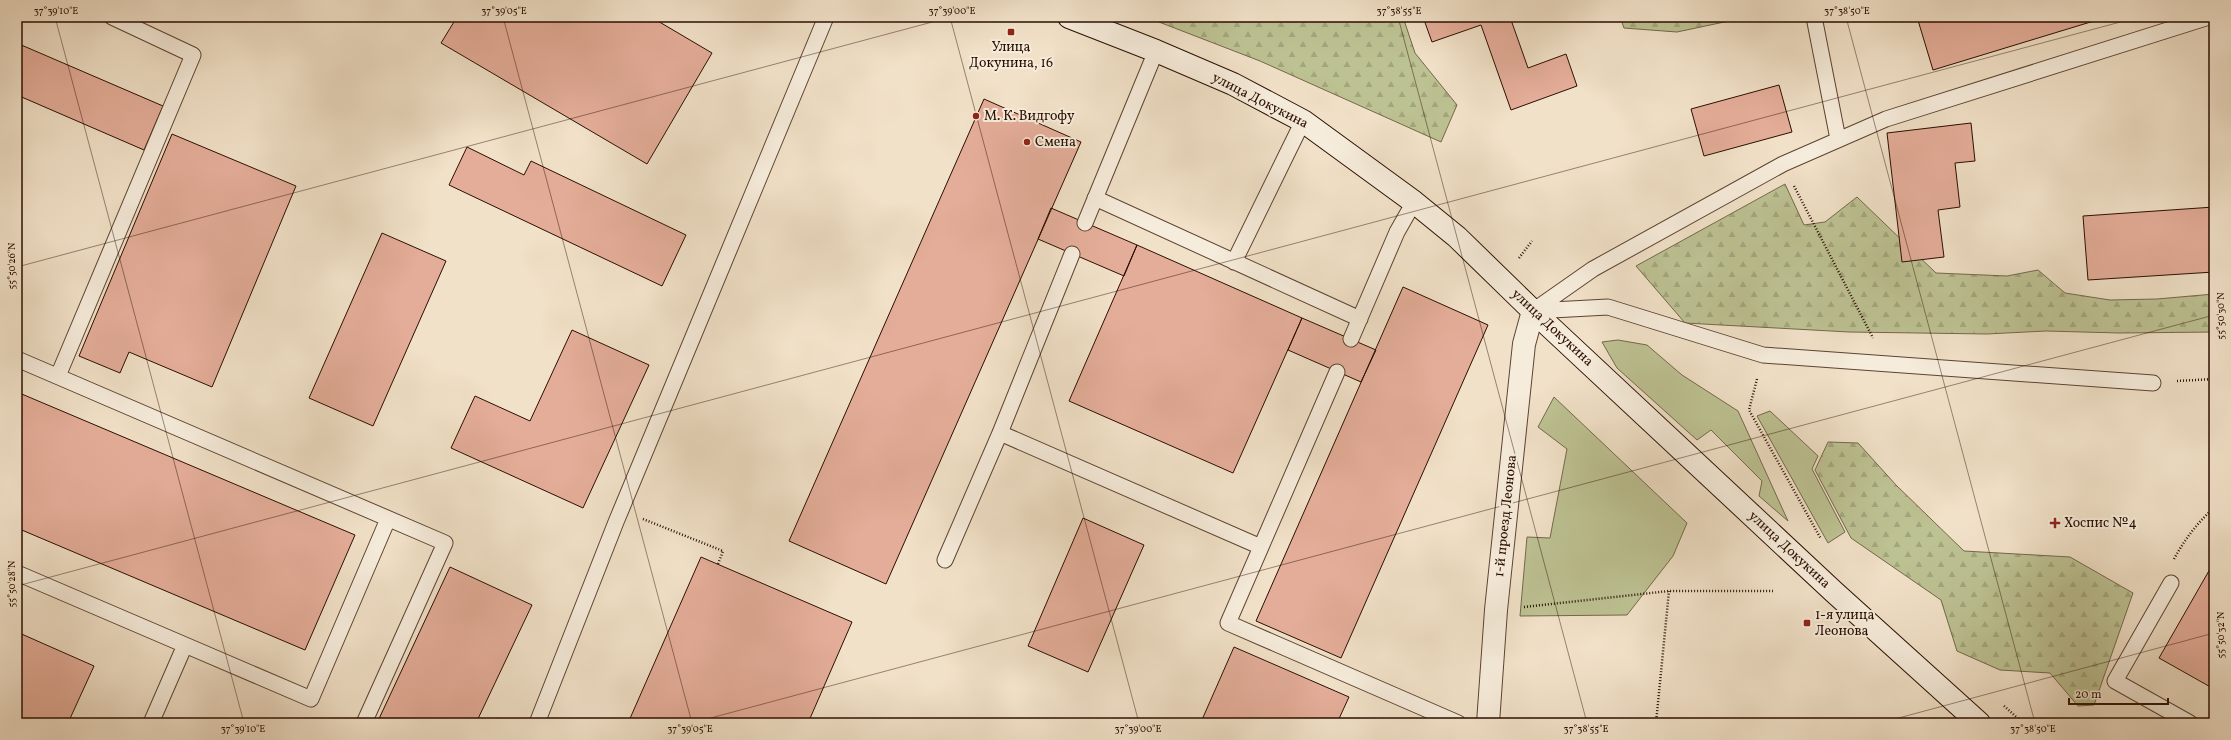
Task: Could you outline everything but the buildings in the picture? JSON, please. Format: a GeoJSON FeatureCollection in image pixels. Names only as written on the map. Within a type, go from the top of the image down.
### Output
{"type":"FeatureCollection","features":[{"type":"Feature","properties":{"kind":"street","name":"улица Докукина"},"geometry":{"type":"LineString","coordinates":[[1069,17],[1156,51],[1233,84],[1303,121],[1414,202],[1458,237],[1533,311],[1834,592],[1979,723]]}},
{"type":"Feature","properties":{"kind":"street","name":"1-й проезд Леонова"},"geometry":{"type":"LineString","coordinates":[[1488,723],[1496,610],[1524,344],[1533,311]]}},
{"type":"Feature","properties":{"kind":"lane"},"geometry":{"type":"LineString","coordinates":[[58,376],[193,56],[112,17]]}},
{"type":"Feature","properties":{"kind":"lane"},"geometry":{"type":"LineString","coordinates":[[537,723],[616,522],[826,17]]}},
{"type":"Feature","properties":{"kind":"lane"},"geometry":{"type":"LineString","coordinates":[[1814,17],[1838,139]]}},
{"type":"Feature","properties":{"kind":"lane"},"geometry":{"type":"LineString","coordinates":[[1533,311],[1593,269],[1783,164],[1838,139],[1886,119],[2209,17]]}},
{"type":"Feature","properties":{"kind":"lane"},"geometry":{"type":"LineString","coordinates":[[1085,222],[1156,51]]}},
{"type":"Feature","properties":{"kind":"lane"},"geometry":{"type":"LineString","coordinates":[[1234,262],[1303,121]]}},
{"type":"Feature","properties":{"kind":"lane"},"geometry":{"type":"LineString","coordinates":[[1095,198],[1360,318]]}},
{"type":"Feature","properties":{"kind":"lane"},"geometry":{"type":"LineString","coordinates":[[1351,339],[1397,232],[1414,202]]}},
{"type":"Feature","properties":{"kind":"lane"},"geometry":{"type":"LineString","coordinates":[[945,560],[1000,433],[1072,254]]}},
{"type":"Feature","properties":{"kind":"lane"},"geometry":{"type":"LineString","coordinates":[[1533,311],[1608,307],[1763,355],[2153,383]]}},
{"type":"Feature","properties":{"kind":"lane"},"geometry":{"type":"LineString","coordinates":[[17,359],[445,543],[364,723]]}},
{"type":"Feature","properties":{"kind":"lane"},"geometry":{"type":"LineString","coordinates":[[1337,372],[1228,623],[1458,723]]}},
{"type":"Feature","properties":{"kind":"lane"},"geometry":{"type":"LineString","coordinates":[[1000,433],[1261,547]]}},
{"type":"Feature","properties":{"kind":"lane"},"geometry":{"type":"LineString","coordinates":[[17,573],[311,699],[388,519]]}},
{"type":"Feature","properties":{"kind":"lane"},"geometry":{"type":"LineString","coordinates":[[2171,583],[2115,681],[2190,723]]}},
{"type":"Feature","properties":{"kind":"lane"},"geometry":{"type":"LineString","coordinates":[[151,723],[185,645]]}},
{"type":"Feature","properties":{"kind":"path"},"geometry":{"type":"LineString","coordinates":[[1783,164],[1886,363]]}},
{"type":"Feature","properties":{"kind":"path"},"geometry":{"type":"LineString","coordinates":[[1519,258],[1532,241]]}},
{"type":"Feature","properties":{"kind":"path"},"geometry":{"type":"LineString","coordinates":[[1763,355],[1749,410],[1825,546]]}},
{"type":"Feature","properties":{"kind":"path"},"geometry":{"type":"LineString","coordinates":[[2153,383],[2214,379]]}},
{"type":"Feature","properties":{"kind":"path"},"geometry":{"type":"LineString","coordinates":[[2171,583],[2170,567],[2183,542],[2201,520],[2214,508]]}},
{"type":"Feature","properties":{"kind":"path"},"geometry":{"type":"LineString","coordinates":[[1656,723],[1669,591]]}},
{"type":"Feature","properties":{"kind":"path"},"geometry":{"type":"LineString","coordinates":[[1496,610],[1669,591],[1773,591]]}},
{"type":"Feature","properties":{"kind":"path"},"geometry":{"type":"LineString","coordinates":[[2000,703],[2023,723]]}},
{"type":"Feature","properties":{"kind":"green space"},"geometry":{"type":"Polygon","coordinates":[[[1146,17],[1403,17],[1415,53],[1457,105],[1441,142],[1260,61],[1146,17]]]}},
{"type":"Feature","properties":{"kind":"green space"},"geometry":{"type":"Polygon","coordinates":[[[1620,17],[1748,17],[1677,32],[1624,28],[1620,17]]]}},
{"type":"Feature","properties":{"kind":"green space"},"geometry":{"type":"Polygon","coordinates":[[[1785,184],[1804,225],[1825,222],[1857,197],[1936,273],[2007,276],[2038,270],[2065,293],[2110,300],[2157,299],[2214,294],[2214,332],[2119,333],[2046,331],[1987,334],[1849,332],[1685,323],[1636,266],[1785,184]]]}},
{"type":"Feature","properties":{"kind":"green space"},"geometry":{"type":"Polygon","coordinates":[[[1618,340],[1647,345],[1682,375],[1738,411],[1788,521],[1759,496],[1762,481],[1711,430],[1697,440],[1617,368],[1602,342],[1618,340]]]}},
{"type":"Feature","properties":{"kind":"green space"},"geometry":{"type":"Polygon","coordinates":[[[1554,397],[1687,523],[1673,556],[1627,615],[1520,616],[1527,537],[1550,538],[1567,449],[1538,427],[1554,397]]]}},
{"type":"Feature","properties":{"kind":"green space"},"geometry":{"type":"Polygon","coordinates":[[[1770,411],[1818,456],[1812,469],[1845,532],[1828,543],[1757,416],[1770,411]]]}},
{"type":"Feature","properties":{"kind":"green space"},"geometry":{"type":"Polygon","coordinates":[[[1828,442],[1858,443],[1896,485],[1964,551],[2070,557],[2133,593],[2094,705],[2078,706],[2050,673],[2000,670],[1957,651],[1941,600],[1851,538],[1815,470],[1828,442]]]}},
{"type":"Feature","properties":{"kind":"place","name":"Улица Докунина, 16"},"geometry":{"type":"Point","coordinates":[1011,32]}},
{"type":"Feature","properties":{"kind":"place","name":"М. К. Видгофу"},"geometry":{"type":"Point","coordinates":[976,116]}},
{"type":"Feature","properties":{"kind":"place","name":"Смена"},"geometry":{"type":"Point","coordinates":[1027,142]}},
{"type":"Feature","properties":{"kind":"place","name":"Хоспис №4"},"geometry":{"type":"Point","coordinates":[2055,523]}},
{"type":"Feature","properties":{"kind":"place","name":"1-я улица Леонова"},"geometry":{"type":"Point","coordinates":[1807,623]}}]}
